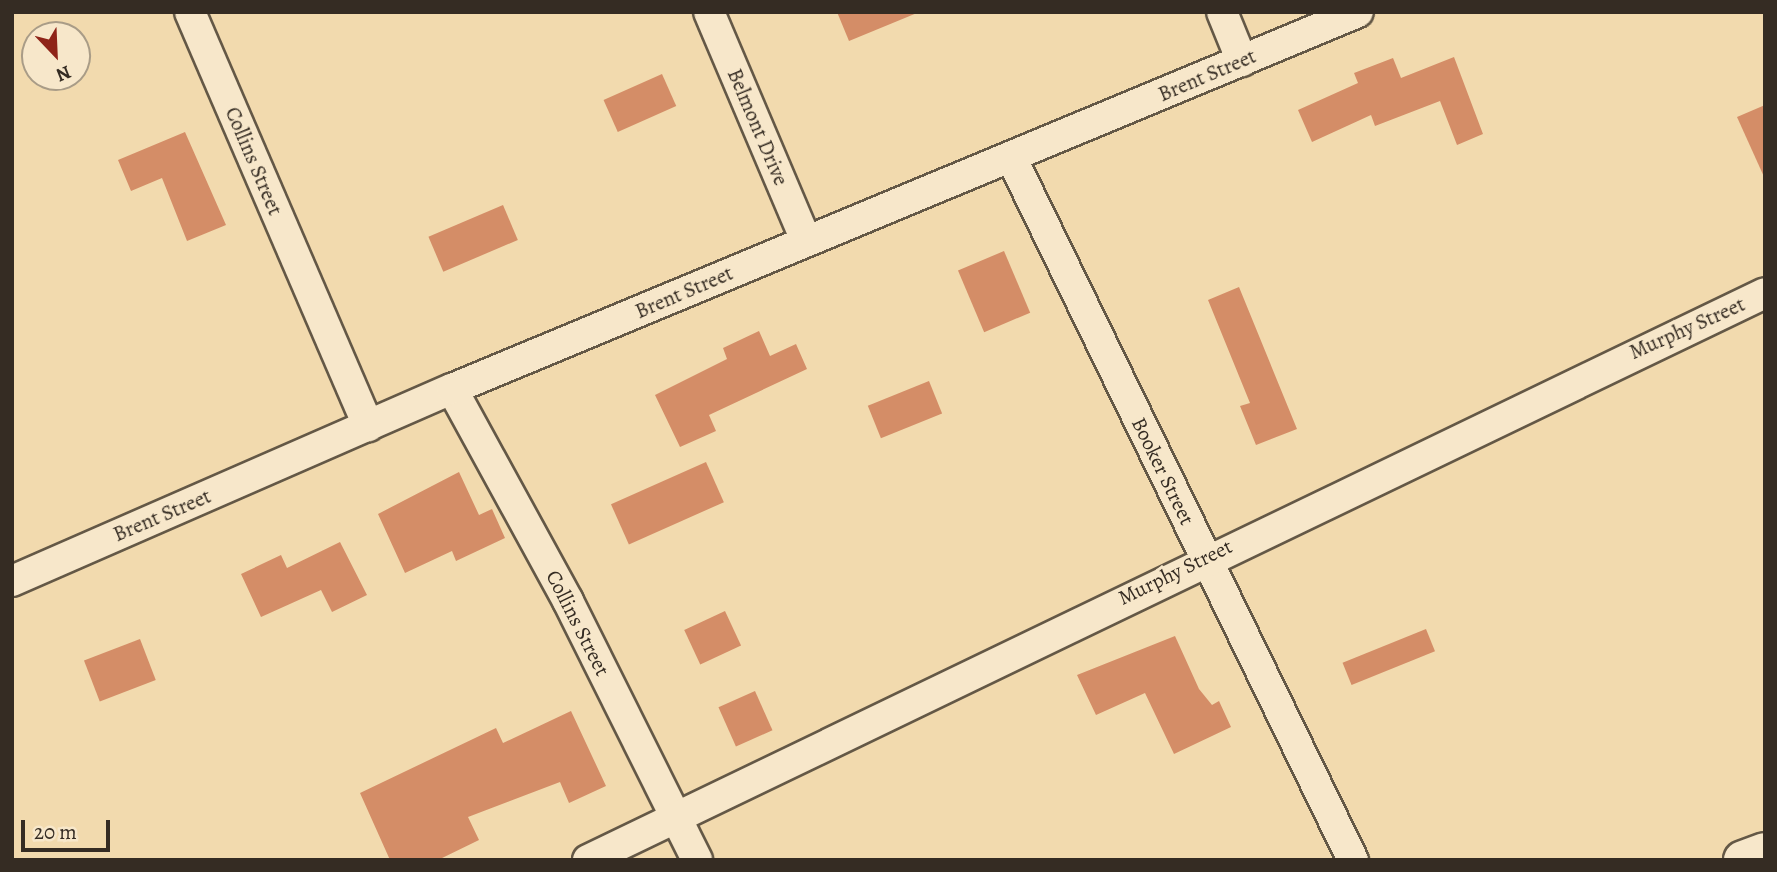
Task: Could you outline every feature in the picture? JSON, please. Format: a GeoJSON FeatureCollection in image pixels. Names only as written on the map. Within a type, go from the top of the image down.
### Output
{"type":"FeatureCollection","features":[{"type":"Feature","properties":{"kind":"street","name":"Collins Street"},"geometry":{"type":"LineString","coordinates":[[190,12],[368,426]]}},
{"type":"Feature","properties":{"kind":"street","name":"Belmont Drive"},"geometry":{"type":"LineString","coordinates":[[709,12],[806,241]]}},
{"type":"Feature","properties":{"kind":"street"},"geometry":{"type":"LineString","coordinates":[[1222,12],[1242,61]]}},
{"type":"Feature","properties":{"kind":"street","name":"Brent Street"},"geometry":{"type":"LineString","coordinates":[[12,580],[452,389],[1358,12]]}},
{"type":"Feature","properties":{"kind":"street","name":"Booker Street"},"geometry":{"type":"LineString","coordinates":[[1011,157],[1353,860]]}},
{"type":"Feature","properties":{"kind":"street","name":"Murphy Street"},"geometry":{"type":"LineString","coordinates":[[589,860],[1206,557],[1765,293]]}},
{"type":"Feature","properties":{"kind":"street","name":"Collins Street"},"geometry":{"type":"LineString","coordinates":[[452,389],[677,817],[697,860]]}},
{"type":"Feature","properties":{"kind":"street"},"geometry":{"type":"LineString","coordinates":[[1743,860],[1765,852]]}},
{"type":"Feature","properties":{"kind":"building"},"geometry":{"type":"Polygon","coordinates":[[[837,12],[917,12],[917,13],[849,41],[837,12]]]}},
{"type":"Feature","properties":{"kind":"building"},"geometry":{"type":"Polygon","coordinates":[[[1454,57],[1483,134],[1457,145],[1440,101],[1375,126],[1371,115],[1312,142],[1298,110],[1358,83],[1354,73],[1393,58],[1401,78],[1454,57]]]}},
{"type":"Feature","properties":{"kind":"building"},"geometry":{"type":"Polygon","coordinates":[[[662,74],[676,106],[618,132],[604,100],[662,74]]]}},
{"type":"Feature","properties":{"kind":"building"},"geometry":{"type":"Polygon","coordinates":[[[1765,105],[1765,179],[1737,117],[1765,105]]]}},
{"type":"Feature","properties":{"kind":"building"},"geometry":{"type":"Polygon","coordinates":[[[185,132],[226,225],[187,241],[162,178],[131,191],[118,160],[185,132]]]}},
{"type":"Feature","properties":{"kind":"building"},"geometry":{"type":"Polygon","coordinates":[[[503,205],[518,240],[443,272],[428,237],[503,205]]]}},
{"type":"Feature","properties":{"kind":"building"},"geometry":{"type":"Polygon","coordinates":[[[1004,251],[1030,313],[984,332],[958,271],[1004,251]]]}},
{"type":"Feature","properties":{"kind":"building"},"geometry":{"type":"Polygon","coordinates":[[[1239,287],[1297,429],[1256,445],[1240,406],[1250,403],[1208,300],[1239,287]]]}},
{"type":"Feature","properties":{"kind":"building"},"geometry":{"type":"Polygon","coordinates":[[[759,331],[770,356],[796,344],[807,369],[709,415],[716,431],[680,447],[655,395],[727,359],[723,348],[759,331]]]}},
{"type":"Feature","properties":{"kind":"building"},"geometry":{"type":"Polygon","coordinates":[[[929,381],[942,413],[881,438],[868,406],[929,381]]]}},
{"type":"Feature","properties":{"kind":"building"},"geometry":{"type":"Polygon","coordinates":[[[706,462],[724,502],[629,544],[611,504],[706,462]]]}},
{"type":"Feature","properties":{"kind":"building"},"geometry":{"type":"Polygon","coordinates":[[[459,472],[479,515],[492,509],[505,538],[456,561],[452,551],[405,573],[378,514],[459,472]]]}},
{"type":"Feature","properties":{"kind":"building"},"geometry":{"type":"Polygon","coordinates":[[[340,542],[367,595],[332,612],[321,590],[261,617],[241,574],[281,555],[287,568],[340,542]]]}},
{"type":"Feature","properties":{"kind":"building"},"geometry":{"type":"Polygon","coordinates":[[[725,611],[741,645],[700,664],[684,630],[725,611]]]}},
{"type":"Feature","properties":{"kind":"building"},"geometry":{"type":"Polygon","coordinates":[[[1426,629],[1435,651],[1352,685],[1343,663],[1426,629]]]}},
{"type":"Feature","properties":{"kind":"building"},"geometry":{"type":"Polygon","coordinates":[[[1175,636],[1199,689],[1212,705],[1219,701],[1231,727],[1174,754],[1145,693],[1096,715],[1077,675],[1175,636]]]}},
{"type":"Feature","properties":{"kind":"building"},"geometry":{"type":"Polygon","coordinates":[[[140,639],[156,680],[100,702],[84,661],[140,639]]]}},
{"type":"Feature","properties":{"kind":"building"},"geometry":{"type":"Polygon","coordinates":[[[755,691],[772,730],[736,747],[718,707],[755,691]]]}},
{"type":"Feature","properties":{"kind":"building"},"geometry":{"type":"Polygon","coordinates":[[[571,711],[606,786],[569,803],[560,782],[468,817],[479,840],[438,860],[390,860],[360,793],[496,728],[503,743],[571,711]]]}}]}
